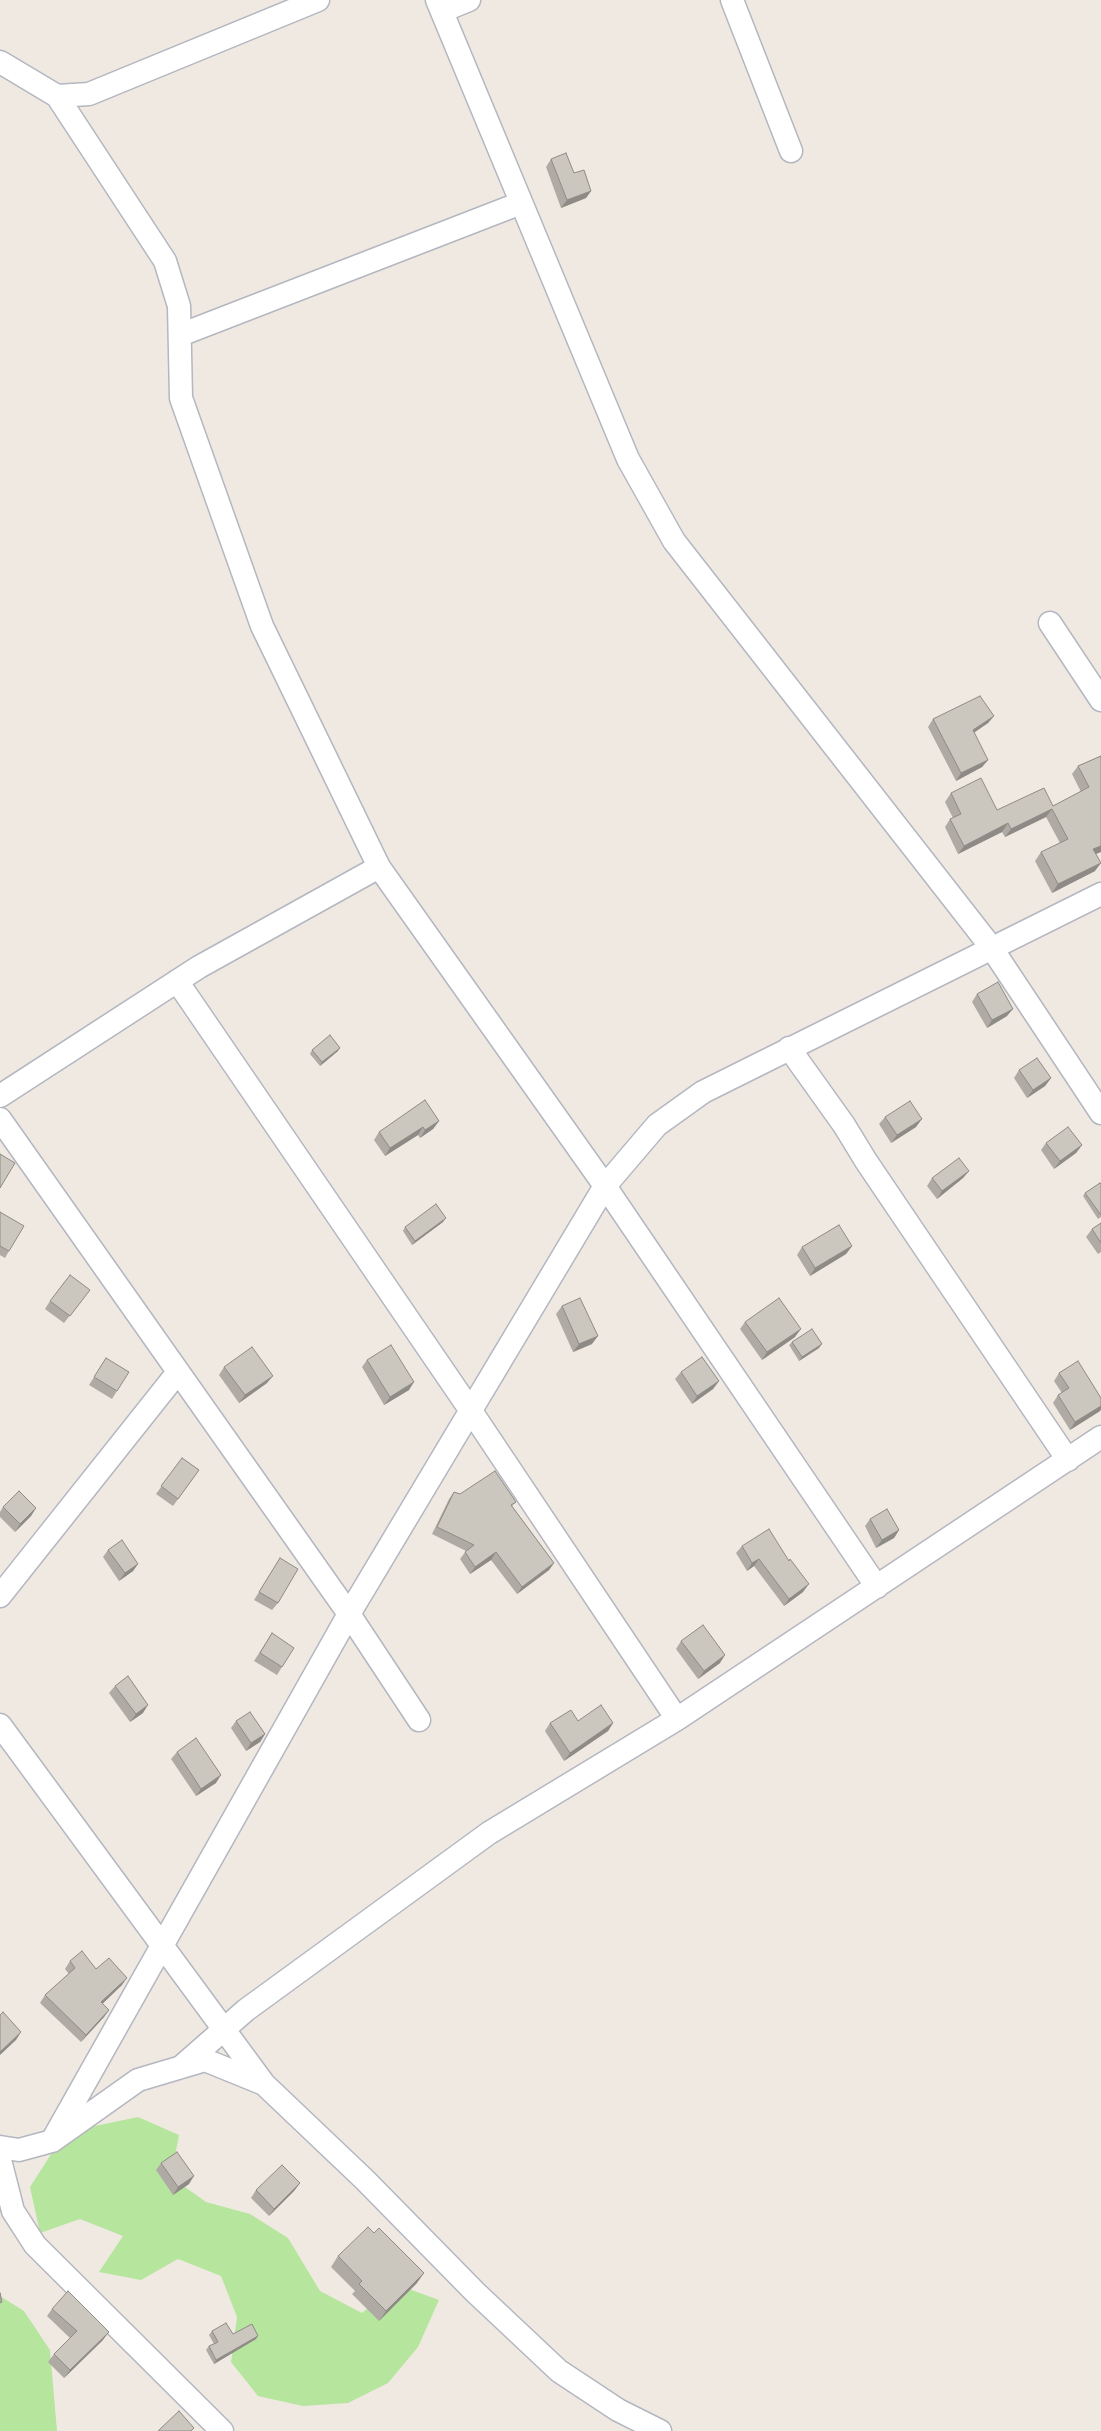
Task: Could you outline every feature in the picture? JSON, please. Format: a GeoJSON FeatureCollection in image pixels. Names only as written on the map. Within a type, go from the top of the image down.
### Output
{"type":"FeatureCollection","features":[{"type":"Feature","properties":{"kind":"street"},"geometry":{"type":"LineString","coordinates":[[57,96],[89,94],[318,0]]}},
{"type":"Feature","properties":{"kind":"street"},"geometry":{"type":"LineString","coordinates":[[469,0],[440,6],[628,459],[674,541],[991,947],[1101,1113]]}},
{"type":"Feature","properties":{"kind":"street"},"geometry":{"type":"LineString","coordinates":[[732,0],[791,151]]}},
{"type":"Feature","properties":{"kind":"street"},"geometry":{"type":"LineString","coordinates":[[0,62],[57,96],[165,261],[179,306],[181,398],[262,626],[379,867],[605,1186],[877,1587]]}},
{"type":"Feature","properties":{"kind":"street"},"geometry":{"type":"LineString","coordinates":[[180,335],[521,203]]}},
{"type":"Feature","properties":{"kind":"street"},"geometry":{"type":"LineString","coordinates":[[1050,623],[1101,700]]}},
{"type":"Feature","properties":{"kind":"street"},"geometry":{"type":"LineString","coordinates":[[0,1096],[177,981],[379,867]]}},
{"type":"Feature","properties":{"kind":"street"},"geometry":{"type":"LineString","coordinates":[[52,2141],[349,1614],[605,1186],[657,1125],[703,1092],[991,947],[1101,894]]}},
{"type":"Feature","properties":{"kind":"street"},"geometry":{"type":"LineString","coordinates":[[177,981],[471,1411],[677,1719]]}},
{"type":"Feature","properties":{"kind":"street"},"geometry":{"type":"LineString","coordinates":[[790,1048],[844,1124],[872,1169],[1068,1460]]}},
{"type":"Feature","properties":{"kind":"street"},"geometry":{"type":"LineString","coordinates":[[0,1119],[349,1614],[419,1720]]}},
{"type":"Feature","properties":{"kind":"street"},"geometry":{"type":"LineString","coordinates":[[0,1596],[178,1372]]}},
{"type":"Feature","properties":{"kind":"street"},"geometry":{"type":"LineString","coordinates":[[181,2067],[246,2010],[489,1833],[677,1719],[1101,1437]]}},
{"type":"Feature","properties":{"kind":"street"},"geometry":{"type":"LineString","coordinates":[[0,1725],[264,2084],[365,2180],[475,2292],[560,2371],[618,2410],[660,2431]]}},
{"type":"Feature","properties":{"kind":"street"},"geometry":{"type":"LineString","coordinates":[[0,2147],[19,2150],[52,2141],[138,2080],[205,2060],[264,2084]]}},
{"type":"Feature","properties":{"kind":"street"},"geometry":{"type":"LineString","coordinates":[[0,2160],[13,2210],[35,2245],[222,2431]]}},
{"type":"Feature","properties":{"kind":"green space"},"geometry":{"type":"Polygon","coordinates":[[[138,2117],[179,2135],[171,2177],[206,2202],[250,2214],[288,2238],[320,2291],[362,2313],[395,2284],[439,2300],[418,2347],[388,2383],[348,2403],[303,2406],[258,2396],[231,2362],[237,2317],[221,2276],[178,2259],[141,2280],[99,2272],[123,2236],[80,2219],[40,2233],[30,2187],[55,2148],[95,2126],[138,2117]]]}},
{"type":"Feature","properties":{"kind":"green space"},"geometry":{"type":"Polygon","coordinates":[[[0,2296],[24,2311],[50,2350],[57,2431],[0,2431],[0,2296]]]}},
{"type":"Feature","properties":{"kind":"building"},"geometry":{"type":"Polygon","coordinates":[[[566,153],[574,173],[584,170],[591,191],[567,200],[551,159],[566,153]]]}},
{"type":"Feature","properties":{"kind":"building"},"geometry":{"type":"Polygon","coordinates":[[[980,696],[994,716],[973,730],[988,760],[961,773],[933,719],[980,696]]]}},
{"type":"Feature","properties":{"kind":"building"},"geometry":{"type":"Polygon","coordinates":[[[1101,756],[1101,846],[1093,849],[1101,863],[1058,884],[1041,852],[1068,839],[1052,809],[1011,829],[1008,823],[964,846],[950,819],[961,814],[951,793],[981,778],[997,810],[1044,788],[1053,806],[1089,787],[1078,766],[1101,756]]]}},
{"type":"Feature","properties":{"kind":"building"},"geometry":{"type":"Polygon","coordinates":[[[998,982],[1013,1009],[992,1020],[977,994],[998,982]]]}},
{"type":"Feature","properties":{"kind":"building"},"geometry":{"type":"Polygon","coordinates":[[[330,1035],[340,1048],[322,1062],[312,1050],[330,1035]]]}},
{"type":"Feature","properties":{"kind":"building"},"geometry":{"type":"Polygon","coordinates":[[[1037,1058],[1051,1078],[1033,1090],[1019,1070],[1037,1058]]]}},
{"type":"Feature","properties":{"kind":"building"},"geometry":{"type":"Polygon","coordinates":[[[425,1100],[439,1121],[425,1130],[423,1127],[390,1148],[379,1132],[425,1100]]]}},
{"type":"Feature","properties":{"kind":"building"},"geometry":{"type":"Polygon","coordinates":[[[910,1101],[922,1119],[897,1135],[885,1117],[910,1101]]]}},
{"type":"Feature","properties":{"kind":"building"},"geometry":{"type":"Polygon","coordinates":[[[1068,1127],[1082,1145],[1060,1161],[1046,1143],[1068,1127]]]}},
{"type":"Feature","properties":{"kind":"building"},"geometry":{"type":"Polygon","coordinates":[[[0,1154],[15,1163],[0,1188],[0,1154]]]}},
{"type":"Feature","properties":{"kind":"building"},"geometry":{"type":"Polygon","coordinates":[[[959,1158],[969,1171],[942,1191],[932,1178],[959,1158]]]}},
{"type":"Feature","properties":{"kind":"building"},"geometry":{"type":"Polygon","coordinates":[[[1101,1184],[1101,1215],[1085,1193],[1101,1184]]]}},
{"type":"Feature","properties":{"kind":"building"},"geometry":{"type":"Polygon","coordinates":[[[436,1204],[446,1218],[415,1241],[405,1227],[436,1204]]]}},
{"type":"Feature","properties":{"kind":"building"},"geometry":{"type":"Polygon","coordinates":[[[0,1212],[24,1226],[9,1251],[0,1246],[0,1212]]]}},
{"type":"Feature","properties":{"kind":"building"},"geometry":{"type":"Polygon","coordinates":[[[1101,1223],[1101,1243],[1092,1229],[1101,1223]]]}},
{"type":"Feature","properties":{"kind":"building"},"geometry":{"type":"Polygon","coordinates":[[[839,1225],[852,1246],[815,1268],[802,1247],[839,1225]]]}},
{"type":"Feature","properties":{"kind":"building"},"geometry":{"type":"Polygon","coordinates":[[[70,1275],[90,1290],[70,1316],[50,1301],[70,1275]]]}},
{"type":"Feature","properties":{"kind":"building"},"geometry":{"type":"Polygon","coordinates":[[[580,1298],[598,1336],[579,1344],[562,1306],[580,1298]]]}},
{"type":"Feature","properties":{"kind":"building"},"geometry":{"type":"Polygon","coordinates":[[[779,1298],[801,1329],[767,1352],[745,1322],[779,1298]]]}},
{"type":"Feature","properties":{"kind":"building"},"geometry":{"type":"Polygon","coordinates":[[[812,1329],[822,1344],[802,1357],[792,1342],[812,1329]]]}},
{"type":"Feature","properties":{"kind":"building"},"geometry":{"type":"Polygon","coordinates":[[[391,1345],[414,1382],[390,1397],[367,1360],[391,1345]]]}},
{"type":"Feature","properties":{"kind":"building"},"geometry":{"type":"Polygon","coordinates":[[[252,1347],[273,1376],[245,1395],[224,1367],[252,1347]]]}},
{"type":"Feature","properties":{"kind":"building"},"geometry":{"type":"Polygon","coordinates":[[[702,1357],[719,1381],[697,1396],[681,1372],[702,1357]]]}},
{"type":"Feature","properties":{"kind":"building"},"geometry":{"type":"Polygon","coordinates":[[[106,1358],[129,1372],[117,1391],[94,1377],[106,1358]]]}},
{"type":"Feature","properties":{"kind":"building"},"geometry":{"type":"Polygon","coordinates":[[[1078,1361],[1101,1398],[1101,1406],[1075,1422],[1058,1395],[1069,1388],[1059,1373],[1078,1361]]]}},
{"type":"Feature","properties":{"kind":"building"},"geometry":{"type":"Polygon","coordinates":[[[182,1458],[199,1470],[178,1499],[161,1486],[182,1458]]]}},
{"type":"Feature","properties":{"kind":"building"},"geometry":{"type":"Polygon","coordinates":[[[495,1471],[516,1502],[511,1505],[554,1563],[522,1587],[496,1552],[475,1567],[465,1552],[474,1545],[437,1527],[454,1492],[460,1494],[495,1471]]]}},
{"type":"Feature","properties":{"kind":"building"},"geometry":{"type":"Polygon","coordinates":[[[19,1491],[36,1508],[20,1524],[3,1507],[19,1491]]]}},
{"type":"Feature","properties":{"kind":"building"},"geometry":{"type":"Polygon","coordinates":[[[887,1509],[899,1530],[882,1540],[870,1519],[887,1509]]]}},
{"type":"Feature","properties":{"kind":"building"},"geometry":{"type":"Polygon","coordinates":[[[769,1529],[789,1561],[790,1559],[809,1584],[789,1599],[759,1559],[752,1563],[742,1546],[769,1529]]]}},
{"type":"Feature","properties":{"kind":"building"},"geometry":{"type":"Polygon","coordinates":[[[122,1540],[138,1564],[125,1573],[108,1550],[122,1540]]]}},
{"type":"Feature","properties":{"kind":"building"},"geometry":{"type":"Polygon","coordinates":[[[280,1558],[298,1569],[278,1603],[259,1592],[280,1558]]]}},
{"type":"Feature","properties":{"kind":"building"},"geometry":{"type":"Polygon","coordinates":[[[703,1625],[725,1655],[704,1671],[681,1641],[703,1625]]]}},
{"type":"Feature","properties":{"kind":"building"},"geometry":{"type":"Polygon","coordinates":[[[272,1633],[294,1648],[282,1667],[260,1653],[272,1633]]]}},
{"type":"Feature","properties":{"kind":"building"},"geometry":{"type":"Polygon","coordinates":[[[128,1676],[148,1705],[136,1714],[115,1686],[128,1676]]]}},
{"type":"Feature","properties":{"kind":"building"},"geometry":{"type":"Polygon","coordinates":[[[601,1705],[613,1723],[570,1753],[550,1723],[571,1710],[578,1721],[601,1705]]]}},
{"type":"Feature","properties":{"kind":"building"},"geometry":{"type":"Polygon","coordinates":[[[250,1712],[265,1734],[251,1743],[236,1721],[250,1712]]]}},
{"type":"Feature","properties":{"kind":"building"},"geometry":{"type":"Polygon","coordinates":[[[196,1738],[221,1775],[201,1789],[177,1752],[196,1738]]]}},
{"type":"Feature","properties":{"kind":"building"},"geometry":{"type":"Polygon","coordinates":[[[82,1951],[96,1969],[109,1958],[127,1978],[101,2002],[109,2010],[86,2035],[45,1995],[75,1968],[70,1961],[82,1951]]]}},
{"type":"Feature","properties":{"kind":"building"},"geometry":{"type":"Polygon","coordinates":[[[3,2012],[21,2032],[0,2052],[0,2015],[3,2012]]]}},
{"type":"Feature","properties":{"kind":"building"},"geometry":{"type":"Polygon","coordinates":[[[177,2152],[194,2176],[178,2187],[161,2163],[177,2152]]]}},
{"type":"Feature","properties":{"kind":"building"},"geometry":{"type":"Polygon","coordinates":[[[282,2165],[300,2183],[274,2209],[256,2190],[282,2165]]]}},
{"type":"Feature","properties":{"kind":"building"},"geometry":{"type":"Polygon","coordinates":[[[368,2227],[374,2233],[379,2228],[424,2273],[386,2311],[359,2284],[362,2281],[338,2256],[368,2227]]]}},
{"type":"Feature","properties":{"kind":"building"},"geometry":{"type":"Polygon","coordinates":[[[68,2291],[109,2332],[70,2370],[54,2354],[77,2331],[52,2309],[68,2291]]]}},
{"type":"Feature","properties":{"kind":"building"},"geometry":{"type":"Polygon","coordinates":[[[226,2323],[233,2334],[252,2324],[258,2336],[216,2360],[209,2346],[218,2342],[212,2331],[226,2323]]]}},
{"type":"Feature","properties":{"kind":"building"},"geometry":{"type":"Polygon","coordinates":[[[179,2411],[194,2428],[191,2431],[158,2431],[179,2411]]]}}]}
